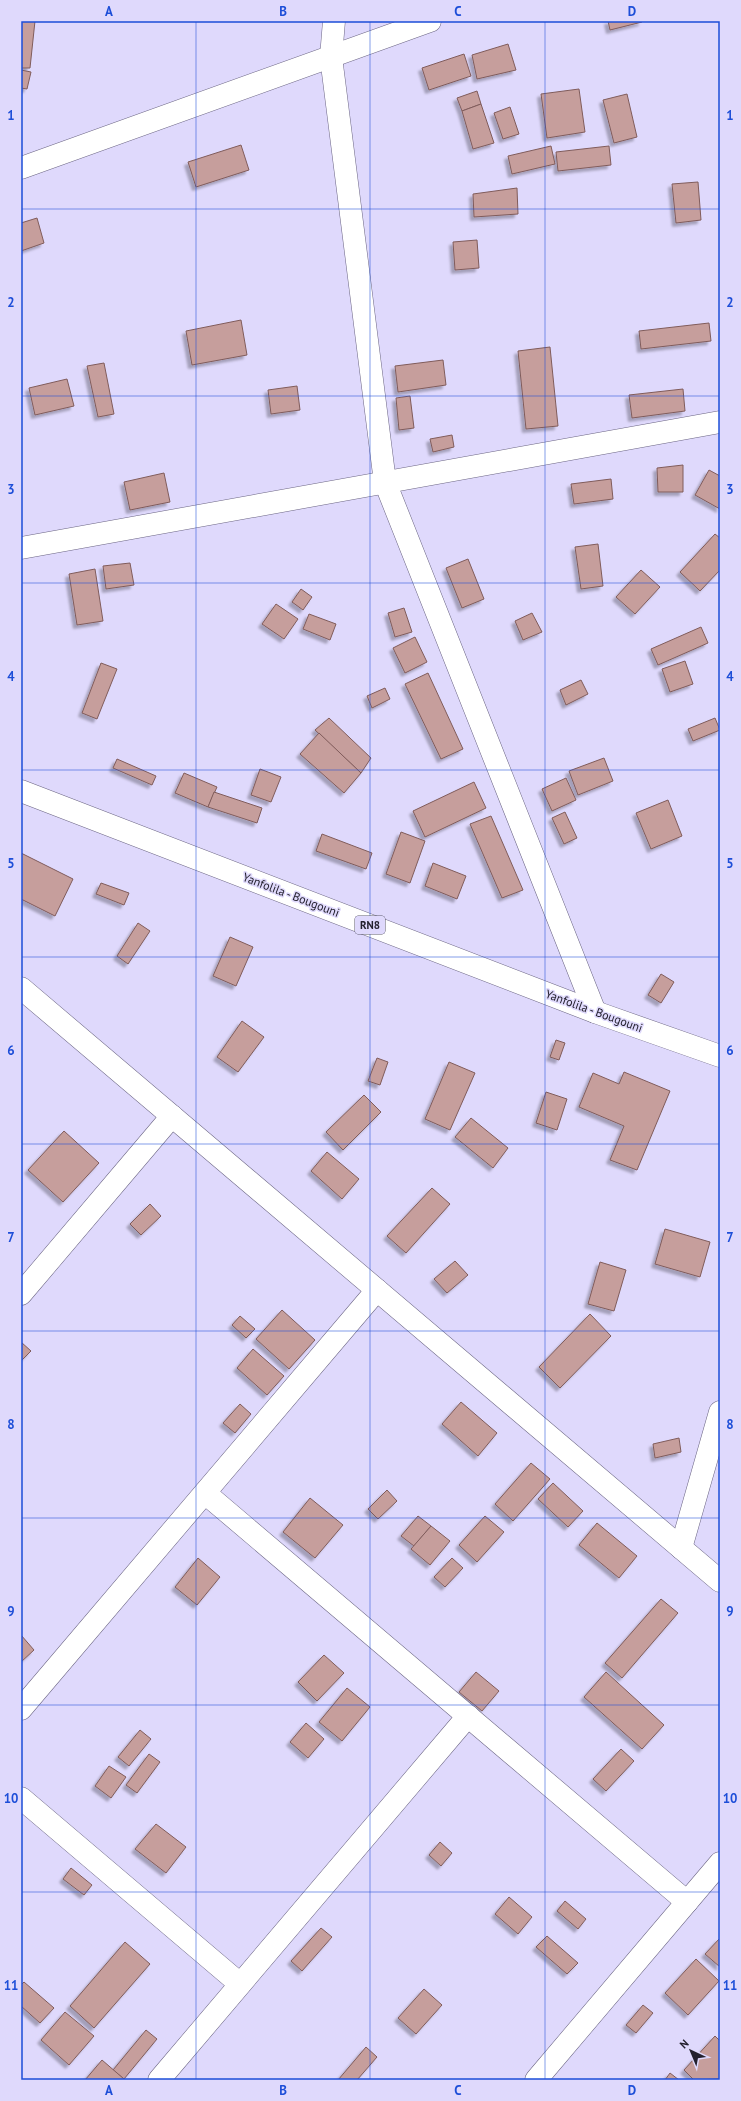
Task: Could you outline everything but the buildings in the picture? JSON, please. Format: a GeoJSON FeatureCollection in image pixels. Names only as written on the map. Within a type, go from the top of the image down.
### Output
{"type":"FeatureCollection","features":[{"type":"Feature","properties":{"kind":"street"},"geometry":{"type":"LineString","coordinates":[[334,21],[331,57],[385,482],[595,1012]]}},
{"type":"Feature","properties":{"kind":"street"},"geometry":{"type":"LineString","coordinates":[[21,168],[430,21]]}},
{"type":"Feature","properties":{"kind":"street"},"geometry":{"type":"LineString","coordinates":[[21,548],[720,422]]}},
{"type":"Feature","properties":{"kind":"street","name":"Yanfolila - Bougouni"},"geometry":{"type":"LineString","coordinates":[[21,790],[595,1012],[720,1056]]}},
{"type":"Feature","properties":{"kind":"street"},"geometry":{"type":"LineString","coordinates":[[21,988],[720,1581]]}},
{"type":"Feature","properties":{"kind":"street"},"geometry":{"type":"LineString","coordinates":[[21,1294],[172,1116]]}},
{"type":"Feature","properties":{"kind":"street"},"geometry":{"type":"LineString","coordinates":[[21,1709],[377,1290]]}},
{"type":"Feature","properties":{"kind":"street"},"geometry":{"type":"LineString","coordinates":[[681,1548],[720,1412]]}},
{"type":"Feature","properties":{"kind":"street"},"geometry":{"type":"LineString","coordinates":[[205,1493],[687,1902]]}},
{"type":"Feature","properties":{"kind":"street"},"geometry":{"type":"LineString","coordinates":[[159,2080],[468,1716]]}},
{"type":"Feature","properties":{"kind":"street"},"geometry":{"type":"LineString","coordinates":[[21,1798],[240,1984]]}},
{"type":"Feature","properties":{"kind":"street"},"geometry":{"type":"LineString","coordinates":[[536,2080],[720,1863]]}}]}
